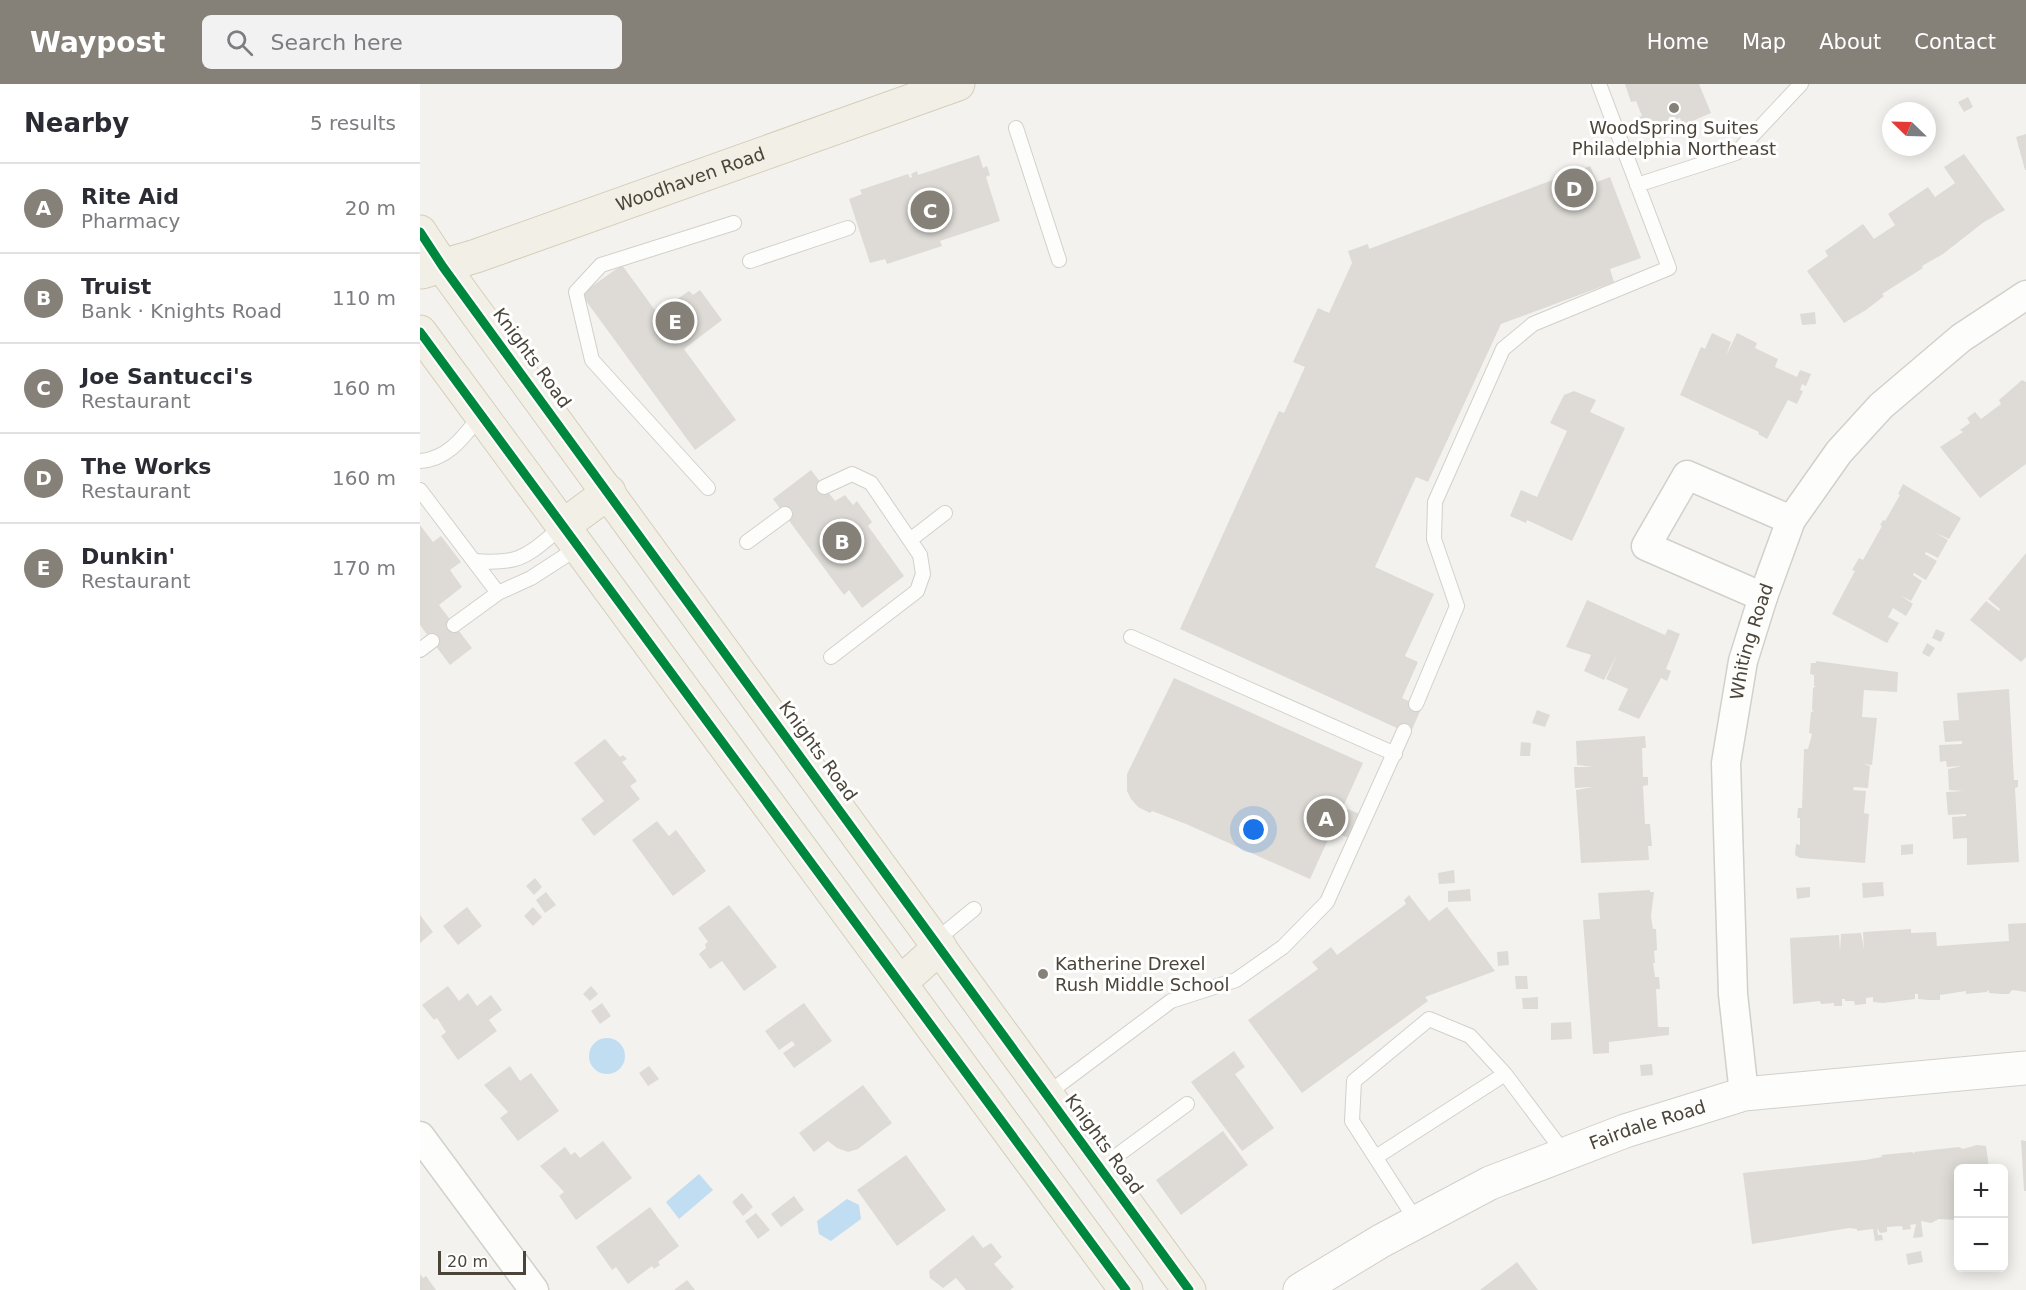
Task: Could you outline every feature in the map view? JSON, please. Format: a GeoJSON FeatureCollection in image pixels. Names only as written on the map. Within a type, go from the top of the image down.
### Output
{"type":"FeatureCollection","features":[{"type":"Feature","properties":{"kind":"main road","name":"Woodhaven Road"},"geometry":{"type":"LineString","coordinates":[[431,270],[958,84]]}},
{"type":"Feature","properties":{"kind":"main road","name":"Knights Road"},"geometry":{"type":"LineString","coordinates":[[420,232],[431,270],[609,492],[1189,1290]]}},
{"type":"Feature","properties":{"kind":"main road"},"geometry":{"type":"LineString","coordinates":[[420,332],[1126,1290]]}},
{"type":"Feature","properties":{"kind":"main road"},"geometry":{"type":"LineString","coordinates":[[571,536],[609,492]]}},
{"type":"Feature","properties":{"kind":"main road"},"geometry":{"type":"LineString","coordinates":[[900,983],[938,944]]}},
{"type":"Feature","properties":{"kind":"street","name":"Whiting Road"},"geometry":{"type":"LineString","coordinates":[[1744,1094],[1733,994],[1726,763],[1743,661],[1763,597],[1791,520],[1839,452],[1881,406],[1961,338],[2026,295]]}},
{"type":"Feature","properties":{"kind":"street"},"geometry":{"type":"LineString","coordinates":[[1763,597],[1646,546],[1687,475],[1791,520]]}},
{"type":"Feature","properties":{"kind":"street","name":"Fairdale Road"},"geometry":{"type":"LineString","coordinates":[[1300,1290],[1417,1221],[1490,1183],[1625,1131],[1744,1094],[2026,1068]]}},
{"type":"Feature","properties":{"kind":"street"},"geometry":{"type":"LineString","coordinates":[[420,1136],[534,1290]]}},
{"type":"Feature","properties":{"kind":"lane"},"geometry":{"type":"LineString","coordinates":[[1416,704],[1457,606],[1434,539],[1435,502],[1503,349],[1533,324],[1669,267],[1599,84]]}},
{"type":"Feature","properties":{"kind":"lane"},"geometry":{"type":"LineString","coordinates":[[1637,185],[1737,153],[1801,84]]}},
{"type":"Feature","properties":{"kind":"lane"},"geometry":{"type":"LineString","coordinates":[[1016,128],[1059,260]]}},
{"type":"Feature","properties":{"kind":"lane"},"geometry":{"type":"LineString","coordinates":[[708,488],[591,360],[576,292],[601,265],[734,223]]}},
{"type":"Feature","properties":{"kind":"lane"},"geometry":{"type":"LineString","coordinates":[[750,261],[848,228]]}},
{"type":"Feature","properties":{"kind":"lane"},"geometry":{"type":"LineString","coordinates":[[420,461],[431,460],[456,447],[481,415]]}},
{"type":"Feature","properties":{"kind":"lane"},"geometry":{"type":"LineString","coordinates":[[824,486],[852,474],[871,483],[920,555],[923,574],[917,591],[831,657]]}},
{"type":"Feature","properties":{"kind":"lane"},"geometry":{"type":"LineString","coordinates":[[420,490],[498,593]]}},
{"type":"Feature","properties":{"kind":"lane"},"geometry":{"type":"LineString","coordinates":[[910,540],[945,513]]}},
{"type":"Feature","properties":{"kind":"lane"},"geometry":{"type":"LineString","coordinates":[[747,542],[785,514]]}},
{"type":"Feature","properties":{"kind":"lane"},"geometry":{"type":"LineString","coordinates":[[474,561],[504,563],[571,536]]}},
{"type":"Feature","properties":{"kind":"lane"},"geometry":{"type":"LineString","coordinates":[[454,625],[498,593],[531,578],[571,536]]}},
{"type":"Feature","properties":{"kind":"lane"},"geometry":{"type":"LineString","coordinates":[[1131,637],[1395,754]]}},
{"type":"Feature","properties":{"kind":"lane"},"geometry":{"type":"LineString","coordinates":[[420,650],[432,641]]}},
{"type":"Feature","properties":{"kind":"lane"},"geometry":{"type":"LineString","coordinates":[[1047,1094],[1171,1001],[1236,980],[1283,947],[1327,902],[1404,731]]}},
{"type":"Feature","properties":{"kind":"lane"},"geometry":{"type":"LineString","coordinates":[[938,944],[974,909]]}},
{"type":"Feature","properties":{"kind":"lane"},"geometry":{"type":"LineString","coordinates":[[1417,1221],[1352,1120],[1354,1081],[1429,1019],[1470,1036],[1505,1074],[1565,1154]]}},
{"type":"Feature","properties":{"kind":"lane"},"geometry":{"type":"LineString","coordinates":[[1376,1157],[1505,1074]]}},
{"type":"Feature","properties":{"kind":"lane"},"geometry":{"type":"LineString","coordinates":[[1100,1168],[1187,1104]]}},
{"type":"Feature","properties":{"kind":"water"},"geometry":{"type":"Polygon","coordinates":[[[607,1038],[620,1043],[625,1056],[620,1069],[607,1074],[594,1069],[589,1056],[594,1043],[607,1038]]]}},
{"type":"Feature","properties":{"kind":"water"},"geometry":{"type":"Polygon","coordinates":[[[699,1174],[713,1190],[679,1219],[666,1202],[699,1174]]]}},
{"type":"Feature","properties":{"kind":"water"},"geometry":{"type":"Polygon","coordinates":[[[847,1199],[859,1205],[861,1219],[831,1241],[819,1234],[817,1221],[847,1199]]]}},
{"type":"Feature","properties":{"kind":"building","name":"WoodSpring Suites Philadelphia Northeast"},"geometry":{"type":"Polygon","coordinates":[[[1625,84],[1699,84],[1711,113],[1683,125],[1680,118],[1660,124],[1661,129],[1644,133],[1638,117],[1642,116],[1636,101],[1631,102],[1625,84]]]}},
{"type":"Feature","properties":{"kind":"building"},"geometry":{"type":"Polygon","coordinates":[[[1968,97],[1973,107],[1964,112],[1958,102],[1968,97]]]}},
{"type":"Feature","properties":{"kind":"building"},"geometry":{"type":"Polygon","coordinates":[[[2026,134],[2026,170],[2025,170],[2016,137],[2026,134]]]}},
{"type":"Feature","properties":{"kind":"building"},"geometry":{"type":"Polygon","coordinates":[[[1964,154],[2005,210],[1984,222],[1943,254],[1882,294],[1884,296],[1866,310],[1844,323],[1807,271],[1828,256],[1825,251],[1863,224],[1874,239],[1895,225],[1888,214],[1928,187],[1935,197],[1955,183],[1944,167],[1964,154]]]}},
{"type":"Feature","properties":{"kind":"building"},"geometry":{"type":"Polygon","coordinates":[[[979,155],[983,168],[987,166],[990,175],[986,177],[1000,221],[940,241],[942,246],[887,264],[885,259],[870,263],[849,199],[862,194],[860,190],[908,174],[910,178],[911,174],[917,171],[918,175],[979,155]]]}},
{"type":"Feature","properties":{"kind":"building"},"geometry":{"type":"Polygon","coordinates":[[[1590,166],[1597,182],[1610,177],[1641,258],[1610,269],[1614,282],[1501,324],[1428,482],[1416,477],[1375,567],[1434,594],[1405,656],[1418,662],[1402,698],[1422,707],[1410,734],[1180,629],[1279,411],[1284,413],[1305,367],[1293,362],[1318,308],[1329,313],[1352,263],[1348,251],[1368,244],[1369,249],[1590,166]]]}},
{"type":"Feature","properties":{"kind":"building"},"geometry":{"type":"Polygon","coordinates":[[[622,265],[657,313],[689,291],[693,295],[700,290],[722,320],[684,349],[736,420],[695,450],[581,294],[622,265]]]}},
{"type":"Feature","properties":{"kind":"building"},"geometry":{"type":"Polygon","coordinates":[[[1815,312],[1816,324],[1802,325],[1800,314],[1815,312]]]}},
{"type":"Feature","properties":{"kind":"building"},"geometry":{"type":"Polygon","coordinates":[[[1712,333],[1731,342],[1726,356],[1737,333],[1757,343],[1755,348],[1778,359],[1775,367],[1797,377],[1800,370],[1811,374],[1806,386],[1802,384],[1800,390],[1803,391],[1797,404],[1788,400],[1767,439],[1758,434],[1759,432],[1680,395],[1701,347],[1705,349],[1712,333]]]}},
{"type":"Feature","properties":{"kind":"building"},"geometry":{"type":"Polygon","coordinates":[[[2022,380],[2026,382],[2026,464],[1980,498],[1940,447],[1963,432],[1960,430],[1970,423],[1967,418],[1975,412],[1981,419],[2001,404],[1999,400],[2022,380]]]}},
{"type":"Feature","properties":{"kind":"building"},"geometry":{"type":"Polygon","coordinates":[[[1574,391],[1596,400],[1590,412],[1625,428],[1572,541],[1527,520],[1526,523],[1510,516],[1521,490],[1537,497],[1567,431],[1550,423],[1564,395],[1574,391]]]}},
{"type":"Feature","properties":{"kind":"building"},"geometry":{"type":"Polygon","coordinates":[[[811,470],[835,501],[845,495],[853,505],[857,501],[872,522],[868,526],[904,576],[862,608],[849,590],[844,595],[773,499],[811,470]]]}},
{"type":"Feature","properties":{"kind":"building"},"geometry":{"type":"Polygon","coordinates":[[[1903,484],[1961,518],[1949,539],[1936,533],[1948,540],[1938,558],[1926,552],[1925,554],[1937,561],[1926,580],[1914,573],[1913,575],[1922,581],[1911,601],[1900,595],[1913,604],[1906,616],[1893,608],[1888,617],[1899,623],[1887,643],[1832,614],[1855,571],[1852,570],[1859,558],[1863,560],[1882,526],[1880,525],[1883,520],[1885,521],[1900,495],[1898,494],[1903,484]]]}},
{"type":"Feature","properties":{"kind":"building"},"geometry":{"type":"Polygon","coordinates":[[[420,525],[433,542],[441,536],[461,562],[450,570],[462,587],[439,605],[472,648],[450,665],[420,625],[420,525]]]}},
{"type":"Feature","properties":{"kind":"building"},"geometry":{"type":"Polygon","coordinates":[[[2026,553],[2026,657],[2021,662],[1970,620],[1986,601],[1999,611],[2000,609],[1988,599],[2026,553]]]}},
{"type":"Feature","properties":{"kind":"building"},"geometry":{"type":"Polygon","coordinates":[[[1587,600],[1665,635],[1668,629],[1680,634],[1666,669],[1671,671],[1667,681],[1661,678],[1639,719],[1618,710],[1628,689],[1606,679],[1618,653],[1604,680],[1584,671],[1591,655],[1566,647],[1587,600]]]}},
{"type":"Feature","properties":{"kind":"building"},"geometry":{"type":"Polygon","coordinates":[[[1936,629],[1945,633],[1941,642],[1932,638],[1936,629]]]}},
{"type":"Feature","properties":{"kind":"building"},"geometry":{"type":"Polygon","coordinates":[[[1927,643],[1935,648],[1929,657],[1922,653],[1927,643]]]}},
{"type":"Feature","properties":{"kind":"building"},"geometry":{"type":"Polygon","coordinates":[[[1816,661],[1898,672],[1897,692],[1864,690],[1862,717],[1877,718],[1872,765],[1863,764],[1870,766],[1868,788],[1854,787],[1853,790],[1866,791],[1864,813],[1869,814],[1865,863],[1800,858],[1795,855],[1796,844],[1800,845],[1800,818],[1797,818],[1798,808],[1802,808],[1804,749],[1808,749],[1812,734],[1809,733],[1811,712],[1814,711],[1812,710],[1813,688],[1816,686],[1814,686],[1814,675],[1810,674],[1811,663],[1816,663],[1816,661]]]}},
{"type":"Feature","properties":{"kind":"building"},"geometry":{"type":"Polygon","coordinates":[[[1174,678],[1363,763],[1343,807],[1362,815],[1351,839],[1332,831],[1310,879],[1186,824],[1152,811],[1150,813],[1138,807],[1131,799],[1127,791],[1127,774],[1174,678]]]}},
{"type":"Feature","properties":{"kind":"building"},"geometry":{"type":"Polygon","coordinates":[[[2009,689],[2014,780],[2018,780],[2018,787],[2015,788],[2019,862],[1967,865],[1967,838],[1953,839],[1952,817],[1966,816],[1966,814],[1948,815],[1946,792],[1963,791],[1949,790],[1948,769],[1962,766],[1947,767],[1946,761],[1940,762],[1939,745],[1962,744],[1962,741],[1945,742],[1943,721],[1959,720],[1957,693],[2009,689]]]}},
{"type":"Feature","properties":{"kind":"building"},"geometry":{"type":"Polygon","coordinates":[[[1537,710],[1550,715],[1545,727],[1532,723],[1537,710]]]}},
{"type":"Feature","properties":{"kind":"building"},"geometry":{"type":"Polygon","coordinates":[[[1645,736],[1646,748],[1642,748],[1643,777],[1648,777],[1648,785],[1643,786],[1645,824],[1650,824],[1652,846],[1648,846],[1649,860],[1581,863],[1576,790],[1593,787],[1575,788],[1574,767],[1593,767],[1577,765],[1576,741],[1645,736]]]}},
{"type":"Feature","properties":{"kind":"building"},"geometry":{"type":"Polygon","coordinates":[[[605,739],[620,757],[623,755],[627,759],[622,762],[637,781],[630,786],[640,799],[594,836],[581,819],[604,801],[574,763],[605,739]]]}},
{"type":"Feature","properties":{"kind":"building"},"geometry":{"type":"Polygon","coordinates":[[[1521,742],[1531,743],[1530,756],[1520,756],[1521,742]]]}},
{"type":"Feature","properties":{"kind":"building"},"geometry":{"type":"Polygon","coordinates":[[[657,821],[669,836],[676,830],[706,871],[673,896],[632,840],[657,821]]]}},
{"type":"Feature","properties":{"kind":"building"},"geometry":{"type":"Polygon","coordinates":[[[1913,844],[1913,854],[1901,855],[1901,845],[1913,844]]]}},
{"type":"Feature","properties":{"kind":"building"},"geometry":{"type":"Polygon","coordinates":[[[1454,870],[1455,883],[1439,884],[1438,873],[1454,870]]]}},
{"type":"Feature","properties":{"kind":"building"},"geometry":{"type":"Polygon","coordinates":[[[535,878],[542,887],[534,895],[526,886],[535,878]]]}},
{"type":"Feature","properties":{"kind":"building"},"geometry":{"type":"Polygon","coordinates":[[[1883,882],[1884,896],[1863,898],[1862,883],[1883,882]]]}},
{"type":"Feature","properties":{"kind":"building"},"geometry":{"type":"Polygon","coordinates":[[[1810,887],[1810,897],[1797,899],[1796,888],[1810,887]]]}},
{"type":"Feature","properties":{"kind":"building"},"geometry":{"type":"Polygon","coordinates":[[[1470,889],[1471,901],[1448,902],[1448,891],[1470,889]]]}},
{"type":"Feature","properties":{"kind":"building"},"geometry":{"type":"Polygon","coordinates":[[[1650,890],[1654,892],[1651,916],[1653,929],[1656,929],[1657,950],[1654,951],[1655,963],[1653,963],[1655,977],[1659,977],[1660,989],[1656,989],[1658,1027],[1669,1027],[1669,1035],[1609,1042],[1609,1053],[1593,1054],[1583,920],[1600,919],[1598,893],[1650,890]]]}},
{"type":"Feature","properties":{"kind":"building"},"geometry":{"type":"Polygon","coordinates":[[[546,892],[556,905],[545,913],[536,900],[546,892]]]}},
{"type":"Feature","properties":{"kind":"building"},"geometry":{"type":"Polygon","coordinates":[[[1409,895],[1429,921],[1447,907],[1495,971],[1425,997],[1428,1001],[1302,1093],[1248,1020],[1318,969],[1312,962],[1331,947],[1337,955],[1406,904],[1404,900],[1409,895]]]}},
{"type":"Feature","properties":{"kind":"building"},"geometry":{"type":"Polygon","coordinates":[[[729,905],[777,967],[744,991],[722,961],[710,969],[699,954],[706,948],[705,944],[708,942],[698,928],[729,905]]]}},
{"type":"Feature","properties":{"kind":"building"},"geometry":{"type":"Polygon","coordinates":[[[467,907],[482,926],[458,945],[443,926],[467,907]]]}},
{"type":"Feature","properties":{"kind":"building"},"geometry":{"type":"Polygon","coordinates":[[[533,907],[542,917],[533,926],[524,916],[533,907]]]}},
{"type":"Feature","properties":{"kind":"building"},"geometry":{"type":"Polygon","coordinates":[[[420,915],[433,932],[420,943],[420,915]]]}},
{"type":"Feature","properties":{"kind":"building"},"geometry":{"type":"Polygon","coordinates":[[[2026,923],[2026,992],[2012,990],[2009,994],[2002,994],[1989,993],[1989,990],[1966,994],[1966,991],[1940,995],[1940,1000],[1918,999],[1918,994],[1915,994],[1915,999],[1883,1003],[1873,1002],[1873,997],[1866,998],[1866,1004],[1855,1005],[1854,1001],[1842,999],[1842,1006],[1834,1006],[1834,1003],[1821,1004],[1820,1001],[1793,1004],[1790,938],[1839,935],[1840,951],[1841,934],[1861,933],[1864,949],[1863,932],[1911,929],[1911,933],[1936,932],[1937,946],[2009,941],[2008,924],[2026,923]]]}},
{"type":"Feature","properties":{"kind":"building"},"geometry":{"type":"Polygon","coordinates":[[[1508,951],[1509,965],[1498,966],[1497,952],[1508,951]]]}},
{"type":"Feature","properties":{"kind":"building"},"geometry":{"type":"Polygon","coordinates":[[[1515,976],[1527,976],[1528,989],[1516,989],[1515,976]]]}},
{"type":"Feature","properties":{"kind":"building"},"geometry":{"type":"Polygon","coordinates":[[[448,986],[459,1001],[468,993],[477,1006],[491,995],[502,1010],[489,1020],[497,1031],[458,1060],[441,1036],[446,1032],[437,1018],[434,1020],[422,1005],[448,986]]]}},
{"type":"Feature","properties":{"kind":"building"},"geometry":{"type":"Polygon","coordinates":[[[591,986],[598,994],[590,1001],[583,994],[591,986]]]}},
{"type":"Feature","properties":{"kind":"building"},"geometry":{"type":"Polygon","coordinates":[[[1538,997],[1538,1009],[1523,1009],[1522,998],[1538,997]]]}},
{"type":"Feature","properties":{"kind":"building"},"geometry":{"type":"Polygon","coordinates":[[[602,1003],[611,1016],[600,1024],[591,1011],[602,1003]]]}},
{"type":"Feature","properties":{"kind":"building"},"geometry":{"type":"Polygon","coordinates":[[[804,1003],[832,1041],[794,1068],[783,1053],[795,1045],[792,1041],[779,1050],[765,1031],[804,1003]]]}},
{"type":"Feature","properties":{"kind":"building"},"geometry":{"type":"Polygon","coordinates":[[[1571,1022],[1572,1039],[1551,1040],[1551,1023],[1571,1022]]]}},
{"type":"Feature","properties":{"kind":"building"},"geometry":{"type":"Polygon","coordinates":[[[1234,1051],[1245,1067],[1235,1074],[1274,1128],[1242,1151],[1191,1082],[1234,1051]]]}},
{"type":"Feature","properties":{"kind":"building"},"geometry":{"type":"Polygon","coordinates":[[[1652,1064],[1653,1075],[1641,1076],[1640,1065],[1652,1064]]]}},
{"type":"Feature","properties":{"kind":"building"},"geometry":{"type":"Polygon","coordinates":[[[510,1066],[520,1081],[531,1073],[559,1111],[518,1141],[500,1118],[508,1112],[484,1085],[510,1066]]]}},
{"type":"Feature","properties":{"kind":"building"},"geometry":{"type":"Polygon","coordinates":[[[649,1066],[659,1079],[648,1086],[639,1073],[649,1066]]]}},
{"type":"Feature","properties":{"kind":"building"},"geometry":{"type":"Polygon","coordinates":[[[863,1085],[892,1123],[858,1149],[848,1152],[828,1141],[814,1152],[799,1133],[863,1085]]]}},
{"type":"Feature","properties":{"kind":"building"},"geometry":{"type":"Polygon","coordinates":[[[1223,1131],[1248,1165],[1181,1215],[1156,1180],[1223,1131]]]}},
{"type":"Feature","properties":{"kind":"building"},"geometry":{"type":"Polygon","coordinates":[[[2021,1140],[2026,1141],[2026,1191],[2024,1191],[2021,1140]]]}},
{"type":"Feature","properties":{"kind":"building"},"geometry":{"type":"Polygon","coordinates":[[[603,1141],[632,1178],[576,1220],[559,1196],[564,1192],[540,1166],[565,1147],[571,1155],[575,1152],[580,1158],[603,1141]]]}},
{"type":"Feature","properties":{"kind":"building"},"geometry":{"type":"Polygon","coordinates":[[[1977,1145],[1986,1146],[1988,1164],[1954,1164],[1954,1220],[1939,1219],[1931,1223],[1921,1221],[1923,1237],[1913,1238],[1916,1224],[1910,1225],[1911,1229],[1903,1230],[1902,1226],[1887,1227],[1887,1232],[1880,1233],[1877,1228],[1878,1235],[1882,1235],[1883,1240],[1875,1241],[1873,1229],[1857,1231],[1857,1229],[1849,1228],[1752,1244],[1743,1173],[1865,1160],[1882,1157],[1881,1155],[1912,1152],[1915,1154],[1914,1152],[1959,1147],[1963,1149],[1977,1145]]]}},
{"type":"Feature","properties":{"kind":"building"},"geometry":{"type":"Polygon","coordinates":[[[906,1155],[946,1210],[897,1246],[857,1190],[906,1155]]]}},
{"type":"Feature","properties":{"kind":"building"},"geometry":{"type":"Polygon","coordinates":[[[742,1193],[753,1207],[743,1216],[732,1202],[742,1193]]]}},
{"type":"Feature","properties":{"kind":"building"},"geometry":{"type":"Polygon","coordinates":[[[794,1196],[804,1210],[781,1227],[771,1214],[794,1196]]]}},
{"type":"Feature","properties":{"kind":"building"},"geometry":{"type":"Polygon","coordinates":[[[650,1207],[679,1246],[658,1262],[660,1265],[654,1269],[652,1266],[628,1284],[616,1267],[612,1270],[596,1247],[650,1207]]]}},
{"type":"Feature","properties":{"kind":"building"},"geometry":{"type":"Polygon","coordinates":[[[756,1213],[770,1230],[758,1239],[745,1221],[756,1213]]]}},
{"type":"Feature","properties":{"kind":"building"},"geometry":{"type":"Polygon","coordinates":[[[973,1235],[983,1248],[991,1243],[1002,1257],[994,1264],[1014,1287],[1010,1290],[966,1290],[956,1278],[943,1288],[930,1278],[929,1271],[973,1235]]]}},
{"type":"Feature","properties":{"kind":"building"},"geometry":{"type":"Polygon","coordinates":[[[1921,1251],[1923,1262],[1908,1265],[1906,1254],[1921,1251]]]}},
{"type":"Feature","properties":{"kind":"building"},"geometry":{"type":"Polygon","coordinates":[[[1517,1262],[1538,1290],[1480,1290],[1517,1262]]]}},
{"type":"Feature","properties":{"kind":"building"},"geometry":{"type":"Polygon","coordinates":[[[420,1274],[423,1278],[426,1276],[436,1290],[420,1290],[420,1274]]]}},
{"type":"Feature","properties":{"kind":"building"},"geometry":{"type":"Polygon","coordinates":[[[687,1280],[695,1290],[674,1290],[687,1280]]]}},
{"type":"Feature","properties":{"kind":"cycle path"},"geometry":{"type":"LineString","coordinates":[[420,232],[443,267],[1189,1290]]}},
{"type":"Feature","properties":{"kind":"cycle path"},"geometry":{"type":"LineString","coordinates":[[420,332],[1126,1290]]}},
{"type":"Feature","properties":{"kind":"place","name":"WoodSpring Suites Philadelphia Northeast"},"geometry":{"type":"Point","coordinates":[1674,108]}},
{"type":"Feature","properties":{"kind":"place","name":"The Works"},"geometry":{"type":"Point","coordinates":[1574,188]}},
{"type":"Feature","properties":{"kind":"place","name":"Joe Santucci's"},"geometry":{"type":"Point","coordinates":[930,210]}},
{"type":"Feature","properties":{"kind":"place","name":"Dunkin'"},"geometry":{"type":"Point","coordinates":[675,321]}},
{"type":"Feature","properties":{"kind":"place","name":"Truist"},"geometry":{"type":"Point","coordinates":[842,541]}},
{"type":"Feature","properties":{"kind":"place","name":"Rite Aid"},"geometry":{"type":"Point","coordinates":[1326,818]}},
{"type":"Feature","properties":{"kind":"place","name":"Katherine Drexel Rush Middle School"},"geometry":{"type":"Point","coordinates":[1043,974]}}]}
